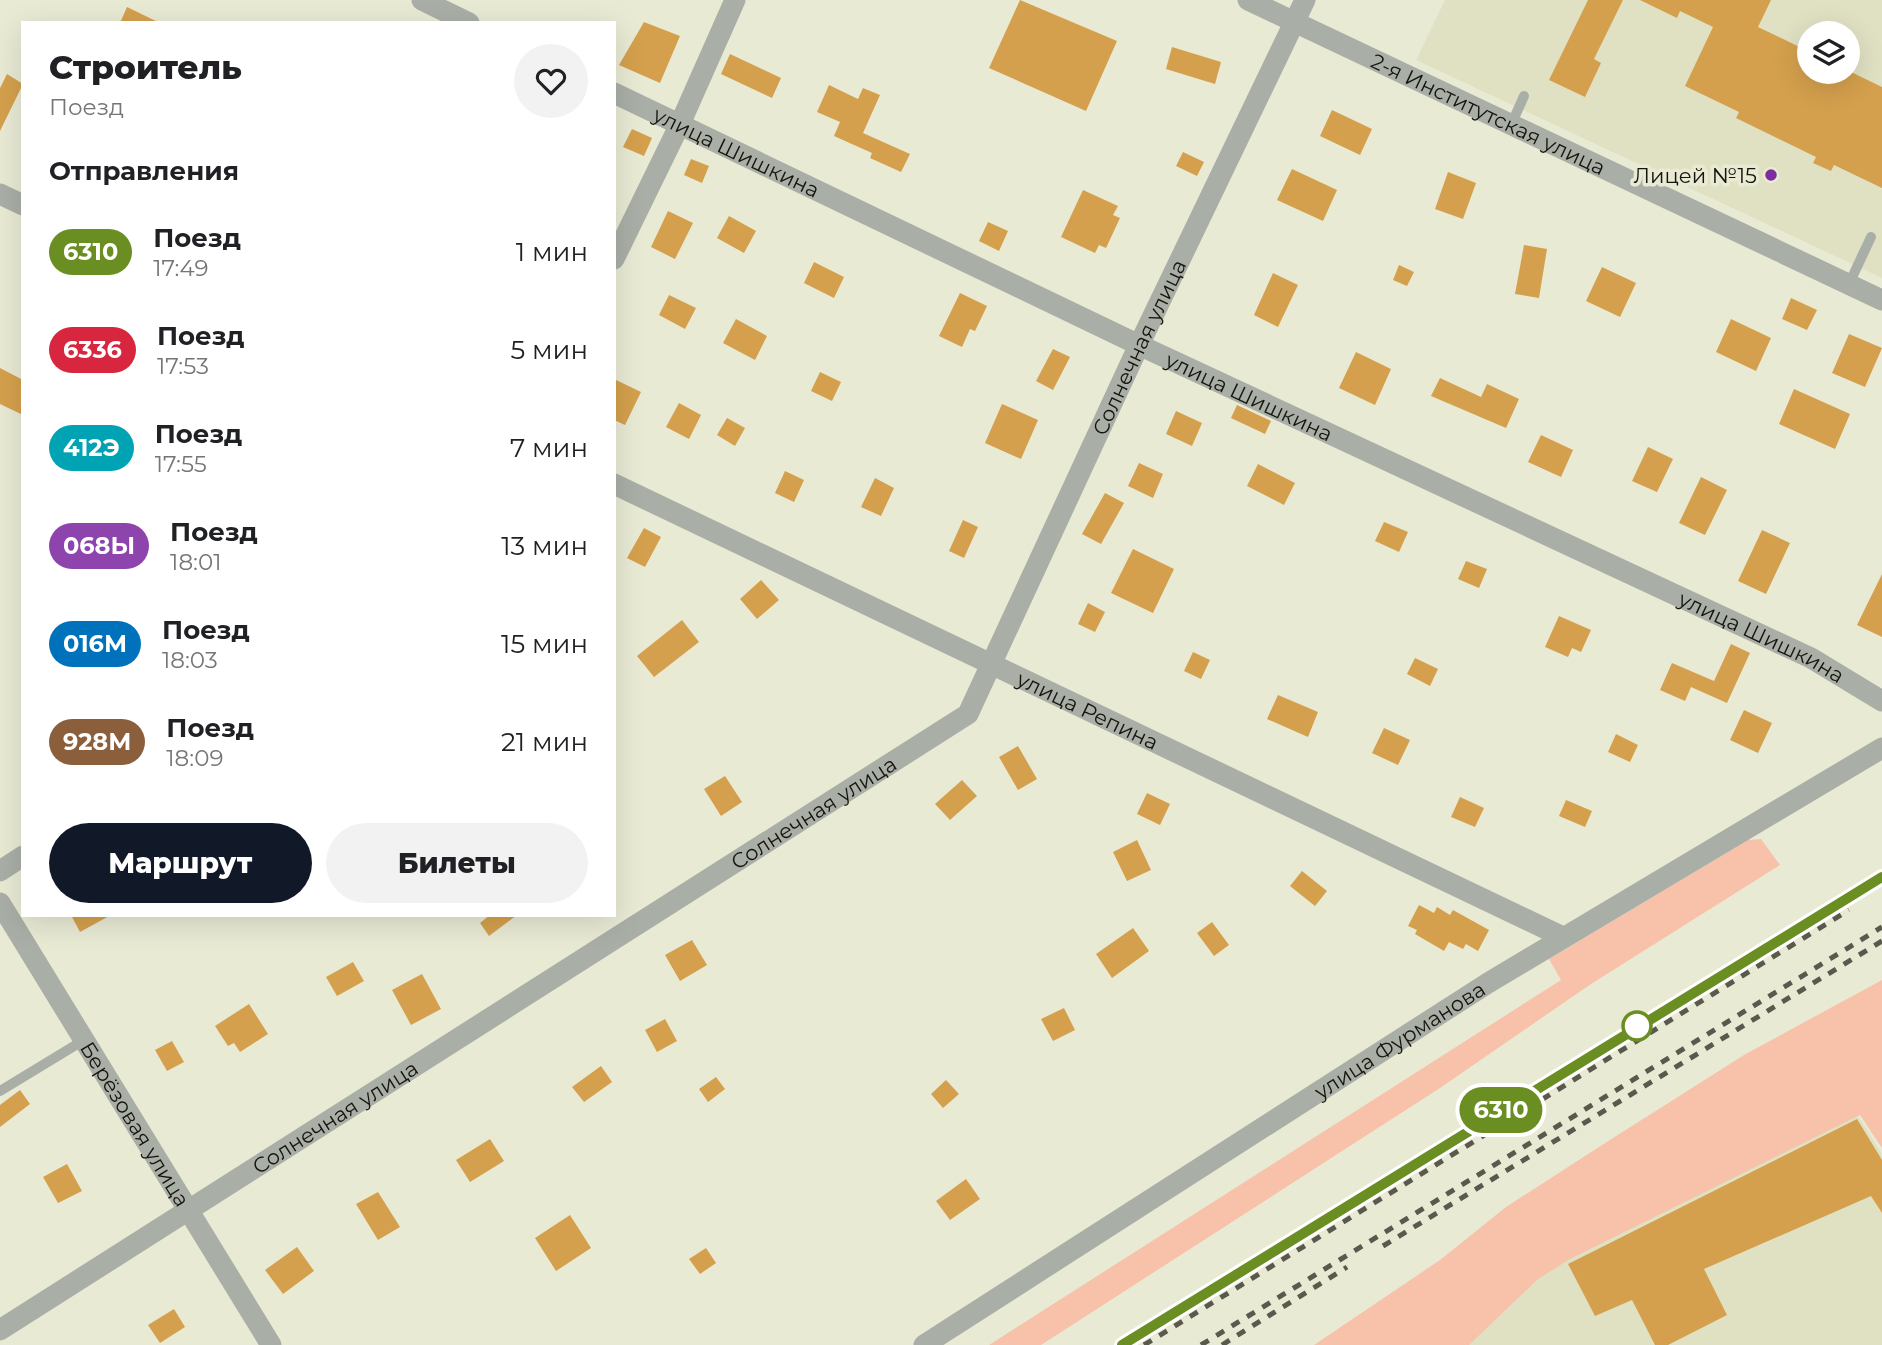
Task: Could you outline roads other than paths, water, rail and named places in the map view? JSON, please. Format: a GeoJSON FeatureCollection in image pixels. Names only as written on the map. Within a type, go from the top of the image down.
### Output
{"type":"FeatureCollection","features":[{"type":"Feature","properties":{"kind":"street"},"geometry":{"type":"LineString","coordinates":[[422,0],[465,21]]}},
{"type":"Feature","properties":{"kind":"street"},"geometry":{"type":"LineString","coordinates":[[616,255],[681,124],[735,0]]}},
{"type":"Feature","properties":{"kind":"street","name":"2-я Институтская улица"},"geometry":{"type":"LineString","coordinates":[[1248,0],[1300,10],[1511,125],[1882,300]]}},
{"type":"Feature","properties":{"kind":"street","name":"Солнечная улица"},"geometry":{"type":"LineString","coordinates":[[0,1330],[968,714],[1139,345],[1300,10]]}},
{"type":"Feature","properties":{"kind":"street","name":"улица Шишкина"},"geometry":{"type":"LineString","coordinates":[[616,94],[1139,345],[1811,658],[1882,701]]}},
{"type":"Feature","properties":{"kind":"street"},"geometry":{"type":"LineString","coordinates":[[0,194],[21,204]]}},
{"type":"Feature","properties":{"kind":"street","name":"улица Репина"},"geometry":{"type":"LineString","coordinates":[[616,486],[992,663],[1563,937]]}},
{"type":"Feature","properties":{"kind":"street","name":"улица Фурманова"},"geometry":{"type":"LineString","coordinates":[[924,1345],[1563,937],[1882,748]]}},
{"type":"Feature","properties":{"kind":"street"},"geometry":{"type":"LineString","coordinates":[[0,871],[21,857]]}},
{"type":"Feature","properties":{"kind":"street","name":"Берёзовая улица"},"geometry":{"type":"LineString","coordinates":[[0,903],[271,1345]]}},
{"type":"Feature","properties":{"kind":"lane"},"geometry":{"type":"LineString","coordinates":[[1511,125],[1524,96]]}},
{"type":"Feature","properties":{"kind":"lane"},"geometry":{"type":"LineString","coordinates":[[1849,284],[1871,237]]}},
{"type":"Feature","properties":{"kind":"lane"},"geometry":{"type":"LineString","coordinates":[[0,1091],[84,1040]]}},
{"type":"Feature","properties":{"kind":"railway"},"geometry":{"type":"LineString","coordinates":[[1122,1345],[1882,877]]}},
{"type":"Feature","properties":{"kind":"railway"},"geometry":{"type":"LineString","coordinates":[[1144,1345],[1849,910]]}},
{"type":"Feature","properties":{"kind":"railway"},"geometry":{"type":"LineString","coordinates":[[1201,1345],[1882,927]]}},
{"type":"Feature","properties":{"kind":"railway"},"geometry":{"type":"LineString","coordinates":[[1383,1246],[1882,941]]}},
{"type":"Feature","properties":{"kind":"railway"},"geometry":{"type":"LineString","coordinates":[[1222,1345],[1347,1267]]}},
{"type":"Feature","properties":{"kind":"train","name":"6310"},"geometry":{"type":"LineString","coordinates":[[1122,1345],[1882,877]]}},
{"type":"Feature","properties":{"kind":"place","name":"Лицей №15"},"geometry":{"type":"Point","coordinates":[1771,175]}}]}
